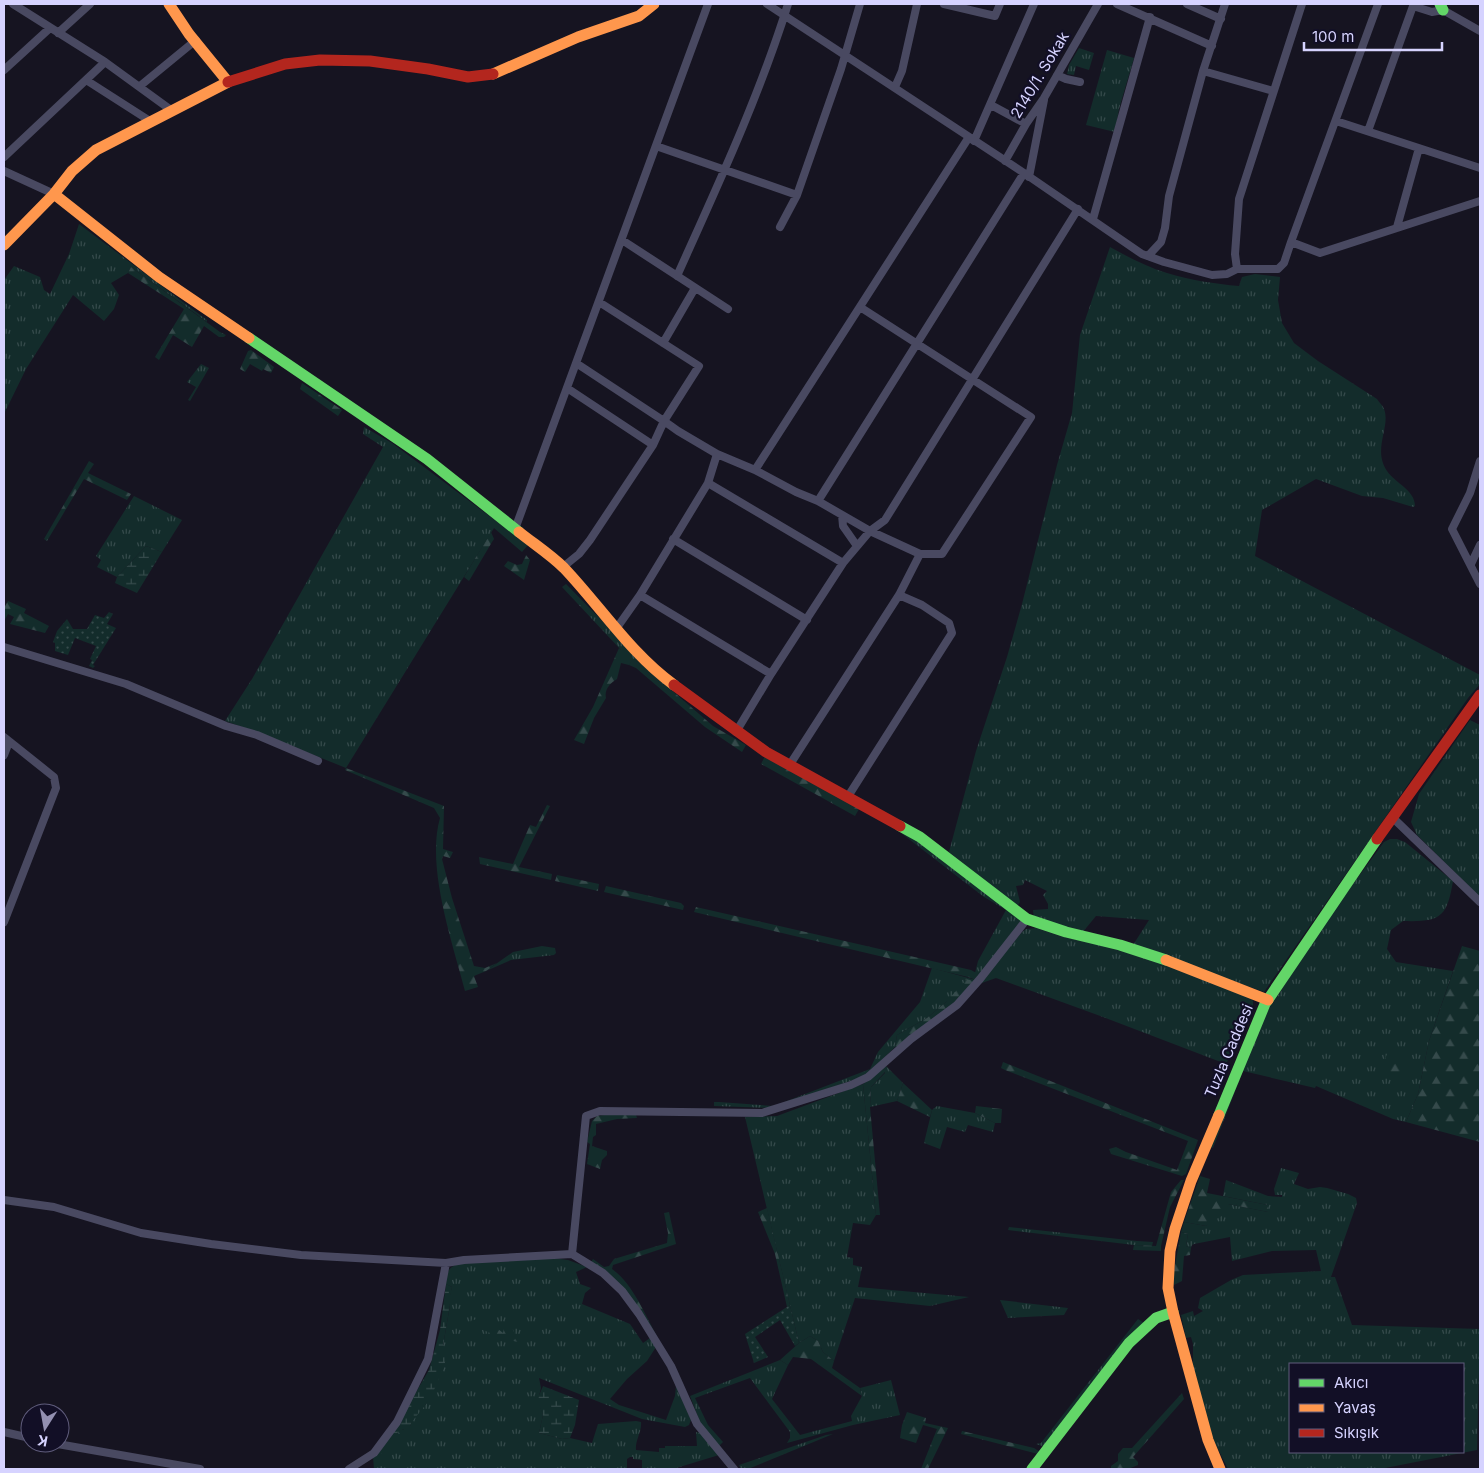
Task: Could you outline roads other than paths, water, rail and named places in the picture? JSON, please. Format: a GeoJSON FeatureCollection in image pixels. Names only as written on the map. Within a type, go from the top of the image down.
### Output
{"type":"FeatureCollection","features":[{"type":"Feature","properties":{"kind":"street"},"geometry":{"type":"LineString","coordinates":[[13,4],[105,62],[171,110]]}},
{"type":"Feature","properties":{"kind":"street"},"geometry":{"type":"LineString","coordinates":[[58,33],[90,4]]}},
{"type":"Feature","properties":{"kind":"street"},"geometry":{"type":"LineString","coordinates":[[169,4],[181,24],[196,40],[228,82]]}},
{"type":"Feature","properties":{"kind":"street"},"geometry":{"type":"LineString","coordinates":[[4,245],[54,194],[72,171],[96,150],[228,82],[286,64],[320,60],[370,61],[428,69],[468,78],[497,73],[578,37],[639,16],[654,4]]}},
{"type":"Feature","properties":{"kind":"street"},"geometry":{"type":"LineString","coordinates":[[515,529],[708,4]]}},
{"type":"Feature","properties":{"kind":"street"},"geometry":{"type":"LineString","coordinates":[[767,4],[1093,219],[1142,254],[1212,275],[1227,274],[1237,269],[1278,269],[1284,263],[1378,4]]}},
{"type":"Feature","properties":{"kind":"street"},"geometry":{"type":"LineString","coordinates":[[678,276],[756,95],[788,4]]}},
{"type":"Feature","properties":{"kind":"street"},"geometry":{"type":"LineString","coordinates":[[780,226],[797,195],[846,55],[860,4]]}},
{"type":"Feature","properties":{"kind":"street"},"geometry":{"type":"LineString","coordinates":[[895,88],[902,71],[916,4]]}},
{"type":"Feature","properties":{"kind":"street"},"geometry":{"type":"LineString","coordinates":[[944,4],[995,16],[1000,4]]}},
{"type":"Feature","properties":{"kind":"street"},"geometry":{"type":"LineString","coordinates":[[755,470],[860,307],[972,139],[991,105],[1034,4]]}},
{"type":"Feature","properties":{"kind":"street","name":"2140/1. Sokak"},"geometry":{"type":"LineString","coordinates":[[1005,161],[1098,4]]}},
{"type":"Feature","properties":{"kind":"street"},"geometry":{"type":"LineString","coordinates":[[1117,4],[1212,46]]}},
{"type":"Feature","properties":{"kind":"street"},"geometry":{"type":"LineString","coordinates":[[1187,4],[1220,19]]}},
{"type":"Feature","properties":{"kind":"street"},"geometry":{"type":"LineString","coordinates":[[1148,256],[1160,242],[1166,228],[1169,196],[1203,71],[1225,4]]}},
{"type":"Feature","properties":{"kind":"street"},"geometry":{"type":"LineString","coordinates":[[1237,269],[1235,254],[1239,199],[1272,91],[1302,4]]}},
{"type":"Feature","properties":{"kind":"street"},"geometry":{"type":"LineString","coordinates":[[1368,131],[1413,6],[1432,12],[1442,6],[1480,31]]}},
{"type":"Feature","properties":{"kind":"street"},"geometry":{"type":"LineString","coordinates":[[1093,219],[1150,17]]}},
{"type":"Feature","properties":{"kind":"street"},"geometry":{"type":"LineString","coordinates":[[4,70],[50,28]]}},
{"type":"Feature","properties":{"kind":"street"},"geometry":{"type":"LineString","coordinates":[[140,86],[196,40]]}},
{"type":"Feature","properties":{"kind":"street"},"geometry":{"type":"LineString","coordinates":[[4,156],[105,62]]}},
{"type":"Feature","properties":{"kind":"street"},"geometry":{"type":"LineString","coordinates":[[1203,71],[1272,91]]}},
{"type":"Feature","properties":{"kind":"street"},"geometry":{"type":"LineString","coordinates":[[1057,75],[1080,82]]}},
{"type":"Feature","properties":{"kind":"street"},"geometry":{"type":"LineString","coordinates":[[86,80],[150,121]]}},
{"type":"Feature","properties":{"kind":"street"},"geometry":{"type":"LineString","coordinates":[[818,500],[916,343],[1026,175],[1044,98]]}},
{"type":"Feature","properties":{"kind":"street"},"geometry":{"type":"LineString","coordinates":[[991,105],[1026,124]]}},
{"type":"Feature","properties":{"kind":"street"},"geometry":{"type":"LineString","coordinates":[[1336,121],[1480,168]]}},
{"type":"Feature","properties":{"kind":"street"},"geometry":{"type":"LineString","coordinates":[[656,146],[797,195]]}},
{"type":"Feature","properties":{"kind":"street"},"geometry":{"type":"LineString","coordinates":[[1397,227],[1419,148]]}},
{"type":"Feature","properties":{"kind":"street"},"geometry":{"type":"LineString","coordinates":[[4,171],[54,194],[159,277],[427,459],[563,567],[656,672],[736,732],[789,766],[920,837],[1027,919],[1066,932],[1120,945],[1164,959],[1268,1000]]}},
{"type":"Feature","properties":{"kind":"street"},"geometry":{"type":"LineString","coordinates":[[1291,242],[1320,253],[1480,202]]}},
{"type":"Feature","properties":{"kind":"street"},"geometry":{"type":"LineString","coordinates":[[736,732],[843,563],[870,531],[885,520],[1078,210]]}},
{"type":"Feature","properties":{"kind":"street"},"geometry":{"type":"LineString","coordinates":[[622,240],[728,309]]}},
{"type":"Feature","properties":{"kind":"street"},"geometry":{"type":"LineString","coordinates":[[664,343],[695,288]]}},
{"type":"Feature","properties":{"kind":"street"},"geometry":{"type":"LineString","coordinates":[[563,567],[579,554],[590,540],[653,445],[664,421],[699,366],[599,302]]}},
{"type":"Feature","properties":{"kind":"street"},"geometry":{"type":"LineString","coordinates":[[576,363],[678,431],[717,454],[755,470],[796,492],[818,500],[870,531],[920,554],[942,554],[1031,417],[860,307]]}},
{"type":"Feature","properties":{"kind":"street"},"geometry":{"type":"LineString","coordinates":[[567,388],[653,445]]}},
{"type":"Feature","properties":{"kind":"street"},"geometry":{"type":"LineString","coordinates":[[616,629],[640,595],[708,483],[717,454]]}},
{"type":"Feature","properties":{"kind":"street"},"geometry":{"type":"LineString","coordinates":[[1480,461],[1470,493],[1452,529],[1480,584]]}},
{"type":"Feature","properties":{"kind":"street"},"geometry":{"type":"LineString","coordinates":[[708,483],[843,563]]}},
{"type":"Feature","properties":{"kind":"street"},"geometry":{"type":"LineString","coordinates":[[842,515],[843,526],[857,546]]}},
{"type":"Feature","properties":{"kind":"street"},"geometry":{"type":"LineString","coordinates":[[673,538],[807,620]]}},
{"type":"Feature","properties":{"kind":"street"},"geometry":{"type":"LineString","coordinates":[[1470,564],[1480,545]]}},
{"type":"Feature","properties":{"kind":"street"},"geometry":{"type":"LineString","coordinates":[[789,766],[899,595],[920,554]]}},
{"type":"Feature","properties":{"kind":"street"},"geometry":{"type":"LineString","coordinates":[[640,595],[771,674]]}},
{"type":"Feature","properties":{"kind":"street"},"geometry":{"type":"LineString","coordinates":[[847,798],[952,632],[949,623],[922,605],[899,595]]}},
{"type":"Feature","properties":{"kind":"street"},"geometry":{"type":"LineString","coordinates":[[4,647],[126,684],[226,726],[257,735],[318,760]]}},
{"type":"Feature","properties":{"kind":"street","name":"Tuzla Caddesi"},"geometry":{"type":"LineString","coordinates":[[1220,1469],[1208,1440],[1168,1288],[1170,1251],[1190,1181],[1268,1000],[1392,818],[1480,696]]}},
{"type":"Feature","properties":{"kind":"street"},"geometry":{"type":"LineString","coordinates":[[4,755],[6,739]]}},
{"type":"Feature","properties":{"kind":"street"},"geometry":{"type":"LineString","coordinates":[[4,922],[56,788],[54,776],[6,739]]}},
{"type":"Feature","properties":{"kind":"street"},"geometry":{"type":"LineString","coordinates":[[1392,818],[1480,902]]}},
{"type":"Feature","properties":{"kind":"street"},"geometry":{"type":"LineString","coordinates":[[572,1254],[586,1116],[600,1111],[762,1114],[852,1085],[868,1077],[911,1039],[957,1005],[980,980],[1027,919]]}},
{"type":"Feature","properties":{"kind":"street"},"geometry":{"type":"LineString","coordinates":[[4,1200],[54,1207],[141,1233],[301,1255],[446,1263],[464,1260],[572,1254],[603,1274],[622,1291],[639,1314],[670,1366],[697,1424],[734,1469]]}},
{"type":"Feature","properties":{"kind":"street"},"geometry":{"type":"LineString","coordinates":[[349,1469],[374,1453],[397,1422],[428,1359],[446,1263]]}},
{"type":"Feature","properties":{"kind":"street"},"geometry":{"type":"LineString","coordinates":[[1032,1469],[1129,1343],[1156,1318],[1173,1312]]}},
{"type":"Feature","properties":{"kind":"street"},"geometry":{"type":"LineString","coordinates":[[4,1432],[20,1436]]}},
{"type":"Feature","properties":{"kind":"street"},"geometry":{"type":"LineString","coordinates":[[70,1446],[200,1469]]}}]}
